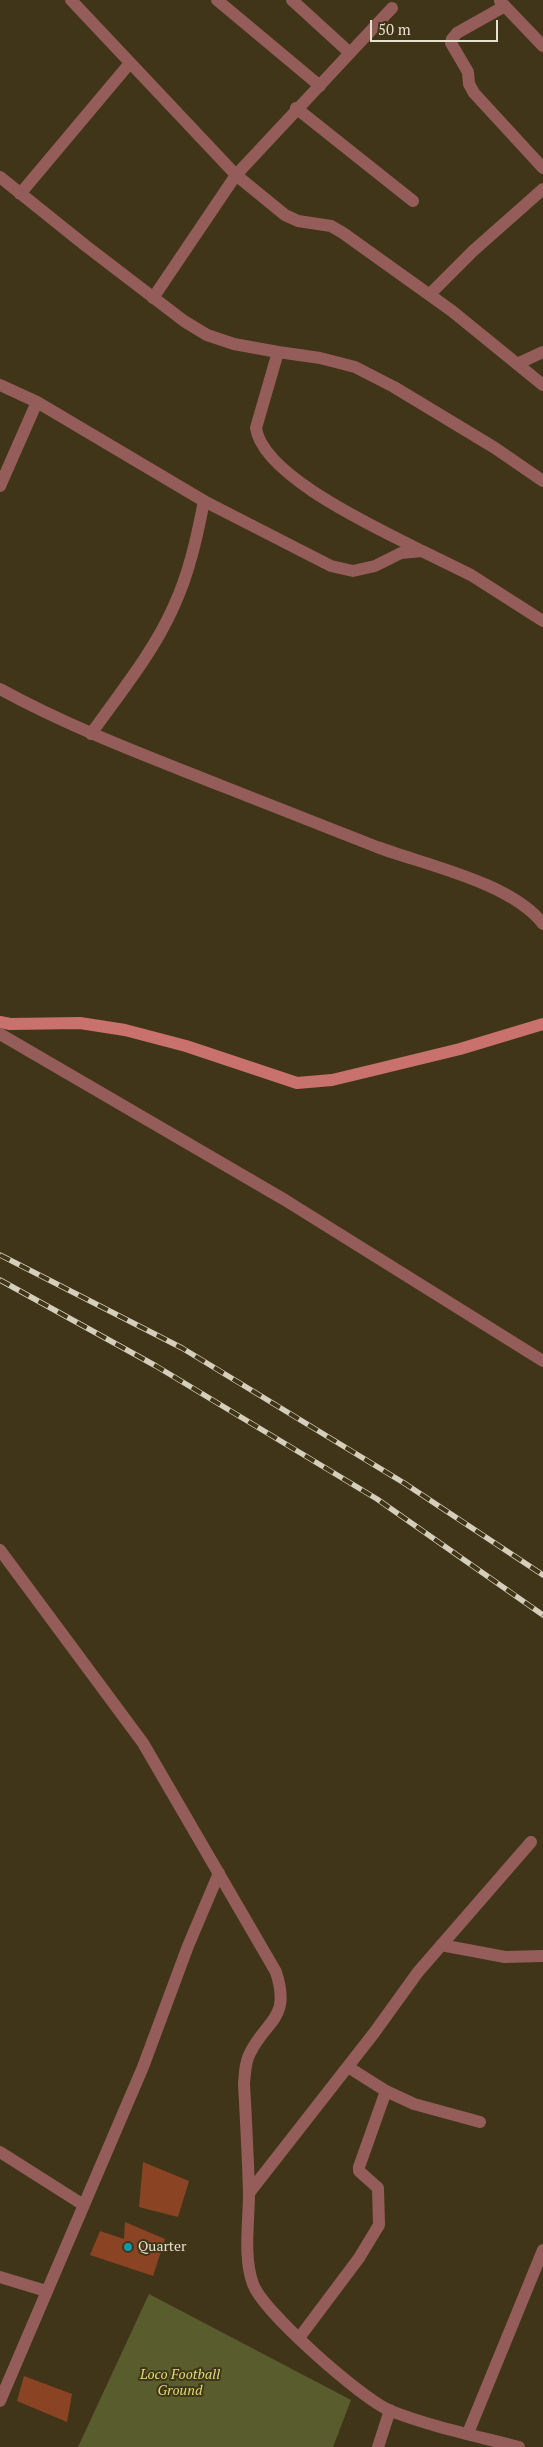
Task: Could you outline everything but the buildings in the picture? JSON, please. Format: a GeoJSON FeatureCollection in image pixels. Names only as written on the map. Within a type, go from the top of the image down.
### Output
{"type":"FeatureCollection","features":[{"type":"Feature","properties":{"kind":"main road"},"geometry":{"type":"LineString","coordinates":[[0,1022],[10,1024],[80,1023],[125,1030],[186,1046],[297,1083],[332,1080],[460,1049],[543,1024]]}},
{"type":"Feature","properties":{"kind":"street"},"geometry":{"type":"LineString","coordinates":[[71,0],[236,174],[286,215],[298,221],[331,226],[430,294],[543,385]]}},
{"type":"Feature","properties":{"kind":"street"},"geometry":{"type":"LineString","coordinates":[[217,0],[320,86]]}},
{"type":"Feature","properties":{"kind":"street"},"geometry":{"type":"LineString","coordinates":[[292,0],[350,53]]}},
{"type":"Feature","properties":{"kind":"street"},"geometry":{"type":"LineString","coordinates":[[543,46],[502,3],[457,33],[451,43],[468,72],[469,84],[474,93],[543,168]]}},
{"type":"Feature","properties":{"kind":"street"},"geometry":{"type":"LineString","coordinates":[[153,298],[236,174],[392,8]]}},
{"type":"Feature","properties":{"kind":"street"},"geometry":{"type":"LineString","coordinates":[[20,194],[130,63]]}},
{"type":"Feature","properties":{"kind":"street"},"geometry":{"type":"LineString","coordinates":[[296,108],[413,201]]}},
{"type":"Feature","properties":{"kind":"street"},"geometry":{"type":"LineString","coordinates":[[0,177],[153,298],[207,335],[234,344],[320,358],[355,367],[394,387],[478,438],[543,481]]}},
{"type":"Feature","properties":{"kind":"street"},"geometry":{"type":"LineString","coordinates":[[430,294],[473,251],[543,189]]}},
{"type":"Feature","properties":{"kind":"street"},"geometry":{"type":"LineString","coordinates":[[278,352],[256,428],[262,447],[275,462],[304,485],[348,512],[471,575],[543,620]]}},
{"type":"Feature","properties":{"kind":"street"},"geometry":{"type":"LineString","coordinates":[[517,364],[543,352]]}},
{"type":"Feature","properties":{"kind":"street"},"geometry":{"type":"LineString","coordinates":[[0,385],[37,402],[204,501],[330,566],[353,571],[375,566],[401,553],[422,551]]}},
{"type":"Feature","properties":{"kind":"street"},"geometry":{"type":"LineString","coordinates":[[0,486],[37,402]]}},
{"type":"Feature","properties":{"kind":"street"},"geometry":{"type":"LineString","coordinates":[[92,734],[154,644],[173,609],[195,545],[204,501]]}},
{"type":"Feature","properties":{"kind":"street"},"geometry":{"type":"LineString","coordinates":[[0,689],[92,734],[379,847],[483,884],[514,898],[535,913],[543,924]]}},
{"type":"Feature","properties":{"kind":"street"},"geometry":{"type":"LineString","coordinates":[[0,1034],[285,1200],[543,1361]]}},
{"type":"Feature","properties":{"kind":"street"},"geometry":{"type":"LineString","coordinates":[[0,1550],[143,1743],[276,1972],[281,1988],[280,2005],[273,2023],[250,2053],[245,2067],[249,2256],[253,2284],[265,2306],[363,2393],[390,2410],[519,2447]]}},
{"type":"Feature","properties":{"kind":"street"},"geometry":{"type":"LineString","coordinates":[[249,2194],[440,1945],[531,1842]]}},
{"type":"Feature","properties":{"kind":"street"},"geometry":{"type":"LineString","coordinates":[[0,2401],[82,2204],[142,2067],[188,1946],[219,1873]]}},
{"type":"Feature","properties":{"kind":"street"},"geometry":{"type":"LineString","coordinates":[[440,1945],[505,1957],[543,1956]]}},
{"type":"Feature","properties":{"kind":"street"},"geometry":{"type":"LineString","coordinates":[[348,2067],[386,2092],[414,2104],[480,2122]]}},
{"type":"Feature","properties":{"kind":"street"},"geometry":{"type":"LineString","coordinates":[[299,2338],[359,2258],[380,2225],[378,2188],[359,2171],[359,2167],[386,2092]]}},
{"type":"Feature","properties":{"kind":"street"},"geometry":{"type":"LineString","coordinates":[[0,2152],[82,2204]]}},
{"type":"Feature","properties":{"kind":"street"},"geometry":{"type":"LineString","coordinates":[[468,2433],[543,2250]]}},
{"type":"Feature","properties":{"kind":"street"},"geometry":{"type":"LineString","coordinates":[[0,2277],[46,2291]]}},
{"type":"Feature","properties":{"kind":"street"},"geometry":{"type":"LineString","coordinates":[[378,2447],[390,2410]]}},
{"type":"Feature","properties":{"kind":"green space","name":"Loco Football Ground"},"geometry":{"type":"Polygon","coordinates":[[[149,2294],[351,2400],[333,2447],[78,2447],[149,2294]]]}},
{"type":"Feature","properties":{"kind":"railway"},"geometry":{"type":"LineString","coordinates":[[0,1255],[182,1348],[404,1483],[543,1575]]}},
{"type":"Feature","properties":{"kind":"railway"},"geometry":{"type":"LineString","coordinates":[[0,1280],[156,1366],[377,1499],[543,1615]]}},
{"type":"Feature","properties":{"kind":"place","name":"Quarter"},"geometry":{"type":"Point","coordinates":[128,2247]}}]}
